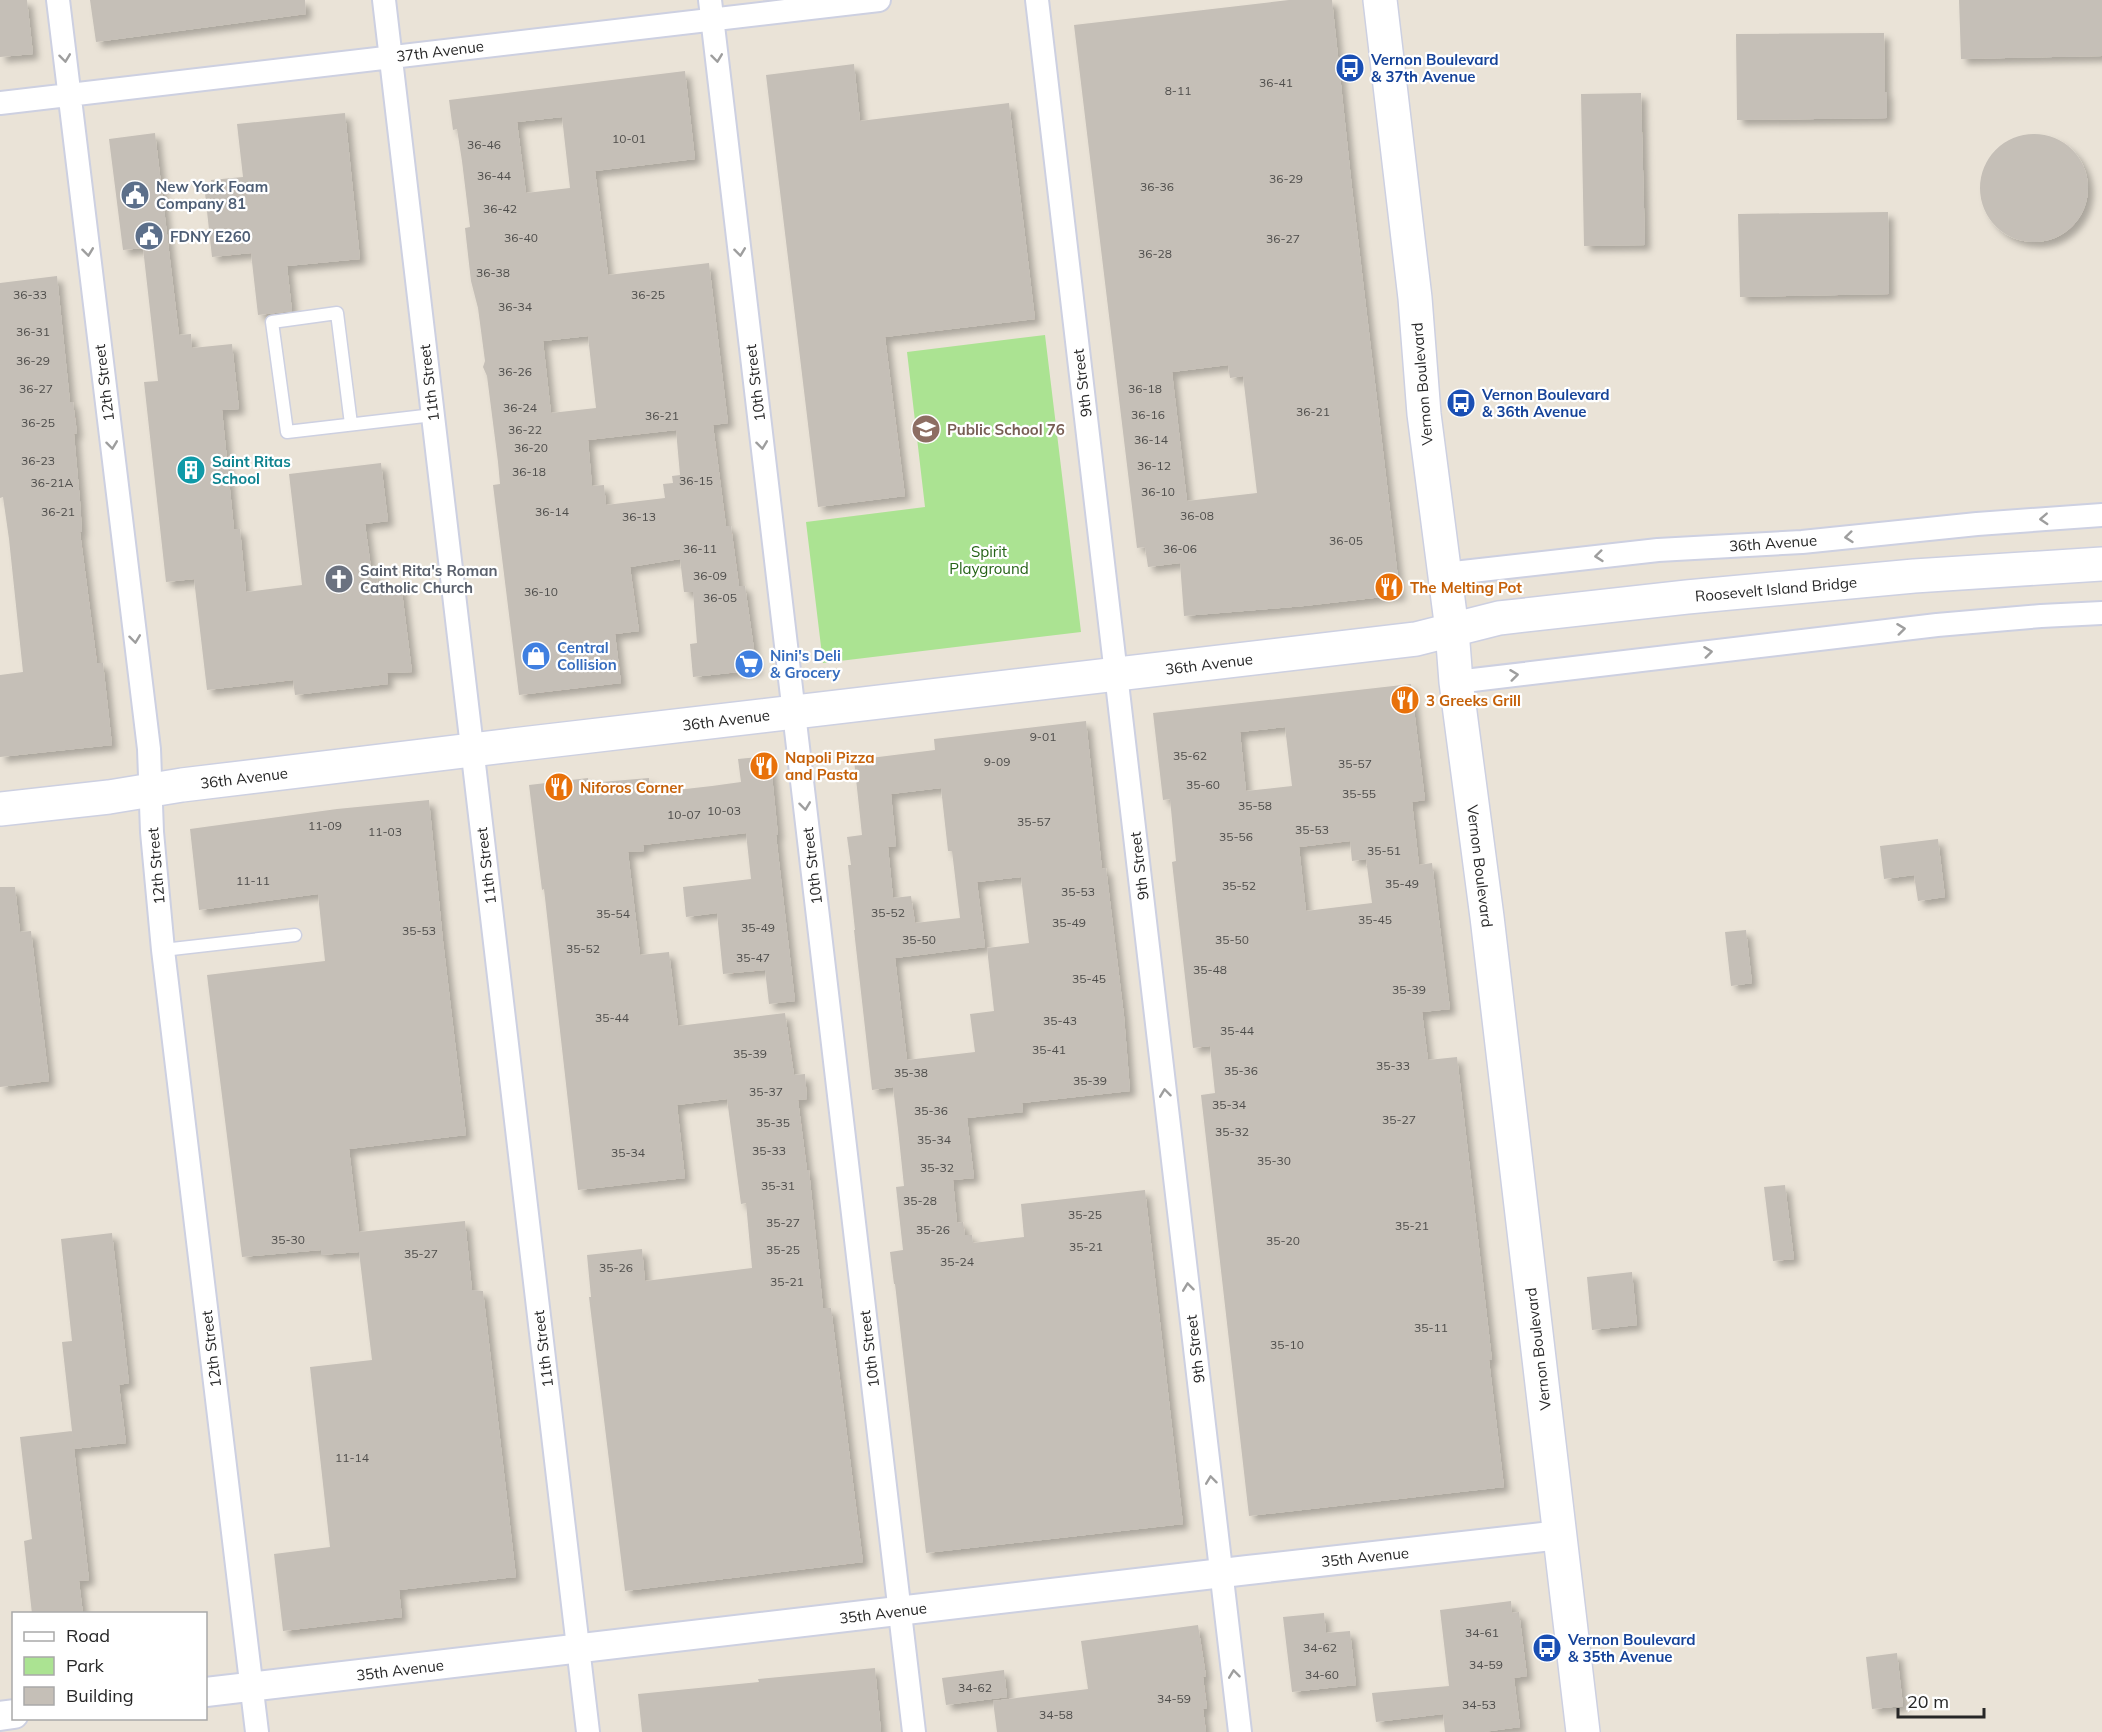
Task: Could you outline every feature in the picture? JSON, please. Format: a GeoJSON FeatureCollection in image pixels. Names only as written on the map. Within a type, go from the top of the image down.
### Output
{"type":"FeatureCollection","features":[{"type":"Feature","properties":{"kind":"main road","name":"Vernon Boulevard"},"geometry":{"type":"LineString","coordinates":[[1380,0],[1415,298],[1424,414],[1487,917],[1584,1732]]}},
{"type":"Feature","properties":{"kind":"main road","name":"Roosevelt Island Bridge"},"geometry":{"type":"LineString","coordinates":[[1452,630],[1499,618],[1687,597],[1914,576],[2100,564]]}},
{"type":"Feature","properties":{"kind":"main road","name":"36th Avenue"},"geometry":{"type":"LineString","coordinates":[[0,809],[473,750],[1416,639],[1452,630]]}},
{"type":"Feature","properties":{"kind":"street","name":"12th Street"},"geometry":{"type":"LineString","coordinates":[[58,0],[149,749],[150,790],[164,950],[257,1732]]}},
{"type":"Feature","properties":{"kind":"street","name":"11th Street"},"geometry":{"type":"LineString","coordinates":[[384,0],[588,1732]]}},
{"type":"Feature","properties":{"kind":"street","name":"37th Avenue"},"geometry":{"type":"LineString","coordinates":[[0,103],[391,57],[711,10],[879,0]]}},
{"type":"Feature","properties":{"kind":"street","name":"9th Street"},"geometry":{"type":"LineString","coordinates":[[1037,0],[1240,1732]]}},
{"type":"Feature","properties":{"kind":"street","name":"10th Street"},"geometry":{"type":"LineString","coordinates":[[711,10],[914,1732]]}},
{"type":"Feature","properties":{"kind":"street","name":"36th Avenue"},"geometry":{"type":"LineString","coordinates":[[1445,574],[1658,550],[1802,542],[1977,524],[2102,515]]}},
{"type":"Feature","properties":{"kind":"street"},"geometry":{"type":"LineString","coordinates":[[1456,682],[1936,625],[2102,613]]}},
{"type":"Feature","properties":{"kind":"street","name":"35th Avenue"},"geometry":{"type":"LineString","coordinates":[[207,1692],[1560,1535]]}},
{"type":"Feature","properties":{"kind":"lane"},"geometry":{"type":"LineString","coordinates":[[351,424],[337,313],[272,322],[287,432],[433,415]]}},
{"type":"Feature","properties":{"kind":"lane"},"geometry":{"type":"LineString","coordinates":[[164,950],[296,935]]}},
{"type":"Feature","properties":{"kind":"green space","name":"Spirit Playground"},"geometry":{"type":"Polygon","coordinates":[[[1045,335],[1081,632],[823,663],[806,522],[925,507],[907,352],[1045,335]]]}},
{"type":"Feature","properties":{"kind":"building"},"geometry":{"type":"Polygon","coordinates":[[[0,0],[27,0],[33,54],[0,57],[0,0]]]}},
{"type":"Feature","properties":{"kind":"building"},"geometry":{"type":"Polygon","coordinates":[[[90,0],[305,0],[306,14],[96,42],[90,0]]]}},
{"type":"Feature","properties":{"kind":"building"},"geometry":{"type":"Polygon","coordinates":[[[1289,0],[1332,0],[1400,595],[1184,616],[1180,563],[1148,567],[1145,547],[1137,548],[1074,25],[1289,0]],[[1228,365],[1172,372],[1187,501],[1257,493],[1243,376],[1230,378],[1228,365]]]}},
{"type":"Feature","properties":{"kind":"building"},"geometry":{"type":"Polygon","coordinates":[[[1959,0],[2102,0],[2102,56],[1961,59],[1959,0]]]}},
{"type":"Feature","properties":{"kind":"building"},"geometry":{"type":"Polygon","coordinates":[[[1884,33],[1887,118],[1737,120],[1736,34],[1884,33]]]}},
{"type":"Feature","properties":{"kind":"building"},"geometry":{"type":"Polygon","coordinates":[[[854,64],[860,121],[1009,103],[1035,319],[885,337],[905,496],[818,507],[766,75],[854,64]]]}},
{"type":"Feature","properties":{"kind":"building"},"geometry":{"type":"Polygon","coordinates":[[[685,71],[695,159],[595,171],[608,275],[709,263],[728,423],[713,425],[726,526],[731,526],[739,586],[745,586],[757,670],[693,677],[690,644],[697,643],[693,592],[684,592],[680,559],[630,567],[639,631],[615,634],[621,683],[519,695],[493,485],[500,484],[498,462],[487,376],[483,367],[485,361],[478,308],[471,281],[465,228],[470,227],[462,161],[457,129],[453,130],[449,100],[685,71]],[[562,117],[517,122],[526,193],[570,188],[562,117]],[[588,336],[543,341],[551,413],[596,408],[588,336]],[[676,430],[588,440],[592,486],[604,485],[606,505],[665,498],[663,484],[673,483],[672,476],[680,475],[676,430]]]}},
{"type":"Feature","properties":{"kind":"building"},"geometry":{"type":"Polygon","coordinates":[[[1641,93],[1645,245],[1584,246],[1581,94],[1641,93]]]}},
{"type":"Feature","properties":{"kind":"building"},"geometry":{"type":"Polygon","coordinates":[[[345,113],[360,259],[287,266],[292,311],[258,315],[251,253],[212,257],[205,193],[212,192],[211,180],[243,177],[237,124],[345,113]]]}},
{"type":"Feature","properties":{"kind":"building"},"geometry":{"type":"Polygon","coordinates":[[[155,133],[179,335],[191,334],[192,348],[232,344],[239,409],[222,410],[234,529],[240,529],[246,592],[302,585],[289,474],[381,463],[388,521],[365,524],[372,575],[377,574],[378,586],[401,584],[412,672],[387,673],[388,684],[295,695],[293,680],[207,690],[194,579],[166,582],[144,382],[158,381],[143,248],[123,250],[109,139],[155,133]]]}},
{"type":"Feature","properties":{"kind":"building"},"geometry":{"type":"Polygon","coordinates":[[[2034,134],[2055,138],[2072,150],[2084,167],[2088,188],[2084,209],[2072,226],[2055,238],[2034,242],[2013,238],[1996,226],[1984,209],[1980,188],[1984,167],[1996,150],[2013,138],[2034,134]]]}},
{"type":"Feature","properties":{"kind":"building"},"geometry":{"type":"Polygon","coordinates":[[[1888,212],[1889,294],[1740,297],[1738,214],[1888,212]]]}},
{"type":"Feature","properties":{"kind":"building"},"geometry":{"type":"Polygon","coordinates":[[[57,276],[70,402],[73,402],[77,433],[74,434],[82,532],[80,532],[97,663],[103,663],[112,745],[0,757],[0,675],[23,672],[9,539],[3,497],[0,498],[0,283],[57,276]]]}},
{"type":"Feature","properties":{"kind":"building"},"geometry":{"type":"Polygon","coordinates":[[[1411,684],[1425,800],[1412,802],[1419,865],[1432,863],[1450,1009],[1422,1012],[1428,1060],[1457,1057],[1492,1360],[1489,1360],[1504,1487],[1249,1516],[1201,1095],[1215,1093],[1210,1046],[1193,1048],[1172,862],[1176,861],[1170,799],[1163,800],[1153,713],[1411,684]],[[1285,727],[1240,732],[1246,791],[1292,786],[1285,727]],[[1350,841],[1299,847],[1306,911],[1372,903],[1366,859],[1352,861],[1350,841]]]}},
{"type":"Feature","properties":{"kind":"building"},"geometry":{"type":"Polygon","coordinates":[[[1086,721],[1102,869],[1106,868],[1124,1016],[1130,1091],[1022,1103],[1023,1112],[967,1118],[974,1178],[953,1180],[957,1223],[963,1222],[965,1235],[972,1235],[973,1243],[1024,1237],[1021,1204],[1145,1190],[1183,1524],[926,1553],[890,1252],[903,1250],[896,1187],[904,1186],[898,1129],[893,1087],[872,1090],[854,930],[848,865],[851,865],[847,837],[862,835],[854,760],[935,750],[934,739],[1086,721]],[[941,788],[891,794],[896,846],[888,847],[893,898],[911,896],[915,923],[960,918],[952,851],[948,851],[941,788]],[[1021,877],[977,882],[985,947],[895,958],[907,1060],[975,1052],[970,1014],[994,1011],[987,948],[1029,943],[1021,877]]]}},
{"type":"Feature","properties":{"kind":"building"},"geometry":{"type":"Polygon","coordinates":[[[770,756],[778,835],[776,835],[795,1001],[769,1004],[765,970],[723,974],[717,913],[686,917],[683,887],[751,879],[746,833],[643,845],[644,851],[628,852],[640,955],[669,952],[678,1026],[785,1013],[794,1075],[805,1074],[807,1099],[798,1100],[807,1170],[809,1170],[823,1308],[831,1308],[863,1562],[625,1591],[589,1297],[591,1297],[587,1255],[642,1249],[645,1281],[752,1268],[746,1203],[741,1204],[727,1099],[677,1105],[685,1178],[578,1190],[544,889],[542,890],[529,785],[588,778],[589,783],[649,778],[650,793],[712,786],[741,782],[738,759],[770,756]]]}},
{"type":"Feature","properties":{"kind":"building"},"geometry":{"type":"Polygon","coordinates":[[[429,800],[466,1135],[349,1149],[359,1232],[465,1221],[472,1290],[483,1291],[516,1577],[399,1590],[402,1617],[283,1631],[274,1554],[330,1547],[310,1367],[372,1360],[359,1252],[321,1255],[321,1250],[242,1257],[207,975],[325,961],[318,894],[199,910],[190,829],[337,809],[429,800]]]}},
{"type":"Feature","properties":{"kind":"building"},"geometry":{"type":"Polygon","coordinates":[[[1938,839],[1945,897],[1918,901],[1914,875],[1884,879],[1880,846],[1938,839]]]}},
{"type":"Feature","properties":{"kind":"building"},"geometry":{"type":"Polygon","coordinates":[[[0,887],[15,887],[20,932],[31,931],[49,1081],[0,1087],[0,887]]]}},
{"type":"Feature","properties":{"kind":"building"},"geometry":{"type":"Polygon","coordinates":[[[1746,930],[1752,983],[1731,986],[1725,932],[1746,930]]]}},
{"type":"Feature","properties":{"kind":"building"},"geometry":{"type":"Polygon","coordinates":[[[1785,1185],[1794,1259],[1773,1261],[1764,1187],[1785,1185]]]}},
{"type":"Feature","properties":{"kind":"building"},"geometry":{"type":"Polygon","coordinates":[[[112,1233],[129,1383],[119,1385],[126,1443],[74,1449],[62,1342],[72,1341],[61,1239],[112,1233]]]}},
{"type":"Feature","properties":{"kind":"building"},"geometry":{"type":"Polygon","coordinates":[[[1632,1272],[1637,1325],[1592,1330],[1587,1277],[1632,1272]]]}},
{"type":"Feature","properties":{"kind":"building"},"geometry":{"type":"Polygon","coordinates":[[[72,1431],[89,1580],[79,1581],[83,1612],[32,1612],[24,1541],[32,1539],[20,1437],[72,1431]]]}},
{"type":"Feature","properties":{"kind":"building"},"geometry":{"type":"Polygon","coordinates":[[[1511,1601],[1512,1613],[1519,1612],[1527,1676],[1514,1678],[1520,1727],[1483,1732],[1445,1732],[1443,1714],[1376,1722],[1372,1693],[1449,1686],[1440,1610],[1511,1601]]]}},
{"type":"Feature","properties":{"kind":"building"},"geometry":{"type":"Polygon","coordinates":[[[1324,1613],[1326,1633],[1350,1631],[1356,1685],[1292,1692],[1283,1617],[1324,1613]]]}},
{"type":"Feature","properties":{"kind":"building"},"geometry":{"type":"Polygon","coordinates":[[[1198,1625],[1206,1676],[1203,1677],[1207,1708],[1203,1709],[1206,1732],[997,1732],[993,1701],[1088,1689],[1081,1641],[1198,1625]]]}},
{"type":"Feature","properties":{"kind":"building"},"geometry":{"type":"Polygon","coordinates":[[[1897,1653],[1903,1706],[1872,1709],[1866,1657],[1897,1653]]]}},
{"type":"Feature","properties":{"kind":"building"},"geometry":{"type":"Polygon","coordinates":[[[875,1668],[881,1732],[642,1732],[638,1694],[759,1682],[758,1679],[875,1668]]]}},
{"type":"Feature","properties":{"kind":"building"},"geometry":{"type":"Polygon","coordinates":[[[1004,1670],[1007,1697],[946,1705],[942,1678],[1004,1670]]]}},
{"type":"Feature","properties":{"kind":"place","name":"Vernon Boulevard & 37th Avenue"},"geometry":{"type":"Point","coordinates":[1350,68]}},
{"type":"Feature","properties":{"kind":"place","name":"New York Foam Company 81"},"geometry":{"type":"Point","coordinates":[135,195]}},
{"type":"Feature","properties":{"kind":"place","name":"FDNY E260"},"geometry":{"type":"Point","coordinates":[149,236]}},
{"type":"Feature","properties":{"kind":"place","name":"Vernon Boulevard & 36th Avenue"},"geometry":{"type":"Point","coordinates":[1461,403]}},
{"type":"Feature","properties":{"kind":"place","name":"Public School 76"},"geometry":{"type":"Point","coordinates":[926,429]}},
{"type":"Feature","properties":{"kind":"place","name":"Saint Ritas School"},"geometry":{"type":"Point","coordinates":[191,470]}},
{"type":"Feature","properties":{"kind":"place","name":"Saint Rita's Roman Catholic Church"},"geometry":{"type":"Point","coordinates":[339,579]}},
{"type":"Feature","properties":{"kind":"place","name":"The Melting Pot"},"geometry":{"type":"Point","coordinates":[1389,587]}},
{"type":"Feature","properties":{"kind":"place","name":"Central Collision"},"geometry":{"type":"Point","coordinates":[536,656]}},
{"type":"Feature","properties":{"kind":"place","name":"Nini's Deli & Grocery"},"geometry":{"type":"Point","coordinates":[749,664]}},
{"type":"Feature","properties":{"kind":"place","name":"3 Greeks Grill"},"geometry":{"type":"Point","coordinates":[1405,700]}},
{"type":"Feature","properties":{"kind":"place","name":"Napoli Pizza and Pasta"},"geometry":{"type":"Point","coordinates":[764,766]}},
{"type":"Feature","properties":{"kind":"place","name":"Niforos Corner"},"geometry":{"type":"Point","coordinates":[559,787]}},
{"type":"Feature","properties":{"kind":"place","name":"Vernon Boulevard & 35th Avenue"},"geometry":{"type":"Point","coordinates":[1547,1648]}}]}
